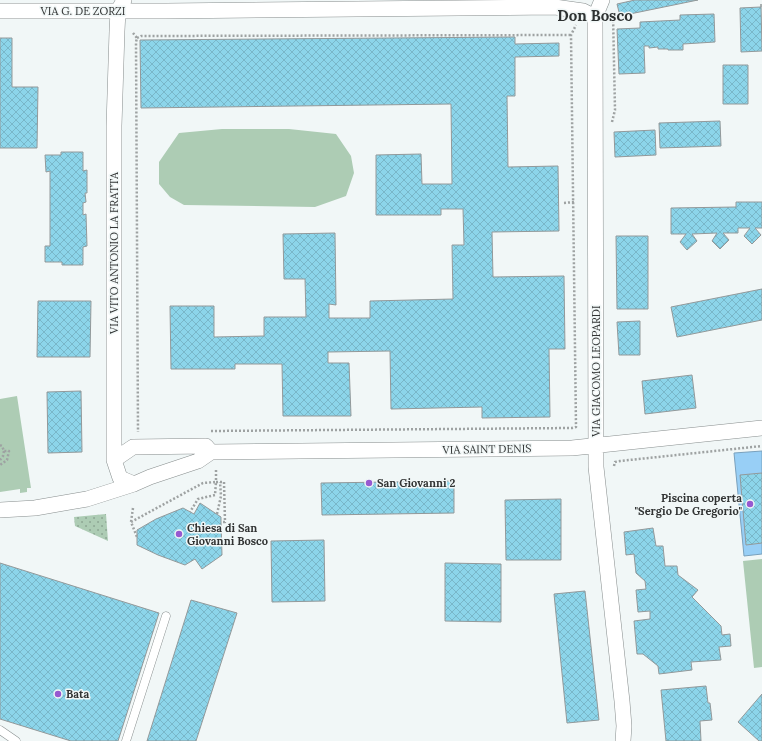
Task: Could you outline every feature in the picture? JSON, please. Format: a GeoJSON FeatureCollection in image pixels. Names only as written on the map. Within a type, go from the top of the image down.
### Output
{"type":"FeatureCollection","features":[{"type":"Feature","properties":{"kind":"street","name":"VIA GIACOMO LEOPARDI"},"geometry":{"type":"LineString","coordinates":[[602,0],[596,17],[596,467],[622,701],[624,726],[623,741]]}},
{"type":"Feature","properties":{"kind":"street","name":"VIA G. DE ZORZI"},"geometry":{"type":"LineString","coordinates":[[0,11],[121,6],[555,6],[583,11],[596,17]]}},
{"type":"Feature","properties":{"kind":"street","name":"VIA VITO ANTONIO LA FRATTA"},"geometry":{"type":"LineString","coordinates":[[121,6],[114,126],[114,460],[120,478],[134,484]]}},
{"type":"Feature","properties":{"kind":"street","name":"VIA SAINT DENIS"},"geometry":{"type":"LineString","coordinates":[[211,452],[572,448],[762,428]]}},
{"type":"Feature","properties":{"kind":"street"},"geometry":{"type":"LineString","coordinates":[[0,510],[35,508],[87,499],[198,461],[211,452],[206,446],[133,447],[114,460]]}},
{"type":"Feature","properties":{"kind":"lane"},"geometry":{"type":"LineString","coordinates":[[126,741],[166,616]]}},
{"type":"Feature","properties":{"kind":"lane"},"geometry":{"type":"LineString","coordinates":[[0,730],[16,741]]}},
{"type":"Feature","properties":{"kind":"path"},"geometry":{"type":"LineString","coordinates":[[132,32],[137,38],[137,432],[145,432]]}},
{"type":"Feature","properties":{"kind":"path"},"geometry":{"type":"LineString","coordinates":[[137,38],[141,36],[571,35],[576,427],[207,431]]}},
{"type":"Feature","properties":{"kind":"path"},"geometry":{"type":"LineString","coordinates":[[564,203],[574,202]]}},
{"type":"Feature","properties":{"kind":"path"},"geometry":{"type":"LineString","coordinates":[[0,445],[4,451],[0,460]]}},
{"type":"Feature","properties":{"kind":"path"},"geometry":{"type":"LineString","coordinates":[[614,466],[615,462],[620,461],[762,446]]}},
{"type":"Feature","properties":{"kind":"path"},"geometry":{"type":"LineString","coordinates":[[0,465],[7,460],[9,455],[9,451],[4,451]]}},
{"type":"Feature","properties":{"kind":"path"},"geometry":{"type":"LineString","coordinates":[[190,512],[198,499],[215,494],[216,470]]}},
{"type":"Feature","properties":{"kind":"path"},"geometry":{"type":"LineString","coordinates":[[217,514],[221,496],[220,482]]}},
{"type":"Feature","properties":{"kind":"path"},"geometry":{"type":"LineString","coordinates":[[131,522],[203,483],[224,482],[225,522],[221,522]]}},
{"type":"Feature","properties":{"kind":"path"},"geometry":{"type":"LineString","coordinates":[[132,508],[131,522],[137,537]]}},
{"type":"Feature","properties":{"kind":"green space"},"geometry":{"type":"Polygon","coordinates":[[[222,129],[289,129],[336,134],[351,156],[354,173],[346,196],[315,207],[184,205],[170,197],[159,184],[159,162],[179,133],[222,129]]]}},
{"type":"Feature","properties":{"kind":"green space"},"geometry":{"type":"Polygon","coordinates":[[[17,396],[31,488],[27,488],[27,492],[20,493],[20,489],[0,492],[0,399],[17,396]]]}},
{"type":"Feature","properties":{"kind":"green space"},"geometry":{"type":"Polygon","coordinates":[[[106,514],[108,541],[75,526],[74,517],[106,514]]]}},
{"type":"Feature","properties":{"kind":"green space"},"geometry":{"type":"Polygon","coordinates":[[[762,559],[762,667],[754,668],[743,561],[762,559]]]}},
{"type":"Feature","properties":{"kind":"water","name":"Piscina coperta \"Sergio De Gregorio\""},"geometry":{"type":"Polygon","coordinates":[[[762,451],[762,554],[744,556],[734,453],[762,451]]]}},
{"type":"Feature","properties":{"kind":"building"},"geometry":{"type":"Polygon","coordinates":[[[635,0],[698,0],[620,16],[617,4],[635,0]]]}},
{"type":"Feature","properties":{"kind":"building"},"geometry":{"type":"Polygon","coordinates":[[[761,4],[762,51],[741,52],[740,8],[761,7],[761,4]]]}},
{"type":"Feature","properties":{"kind":"building"},"geometry":{"type":"Polygon","coordinates":[[[714,14],[715,42],[683,44],[683,50],[658,49],[658,47],[649,48],[649,46],[644,46],[645,73],[619,74],[617,29],[640,28],[640,22],[680,20],[680,15],[714,14]]]}},
{"type":"Feature","properties":{"kind":"building"},"geometry":{"type":"Polygon","coordinates":[[[515,37],[515,44],[559,43],[559,56],[515,57],[515,96],[507,96],[508,167],[558,166],[559,231],[492,232],[493,277],[564,276],[565,349],[549,349],[550,417],[482,418],[482,407],[391,409],[390,351],[328,352],[328,363],[349,363],[351,416],[283,416],[282,364],[235,364],[235,369],[171,369],[170,306],[214,306],[214,337],[264,336],[264,317],[306,317],[305,279],[284,279],[283,234],[335,233],[336,305],[329,304],[329,318],[370,318],[370,301],[453,299],[452,245],[464,245],[463,209],[441,209],[441,215],[376,215],[376,155],[421,154],[422,184],[452,184],[451,104],[141,108],[140,40],[515,37]]]}},
{"type":"Feature","properties":{"kind":"building"},"geometry":{"type":"Polygon","coordinates":[[[0,38],[12,38],[12,87],[38,87],[37,148],[0,148],[0,38]]]}},
{"type":"Feature","properties":{"kind":"building"},"geometry":{"type":"Polygon","coordinates":[[[723,65],[748,65],[748,104],[723,104],[723,65]]]}},
{"type":"Feature","properties":{"kind":"building"},"geometry":{"type":"Polygon","coordinates":[[[720,121],[721,146],[660,148],[659,123],[720,121]]]}},
{"type":"Feature","properties":{"kind":"building"},"geometry":{"type":"Polygon","coordinates":[[[655,130],[656,155],[615,157],[614,132],[655,130]]]}},
{"type":"Feature","properties":{"kind":"building"},"geometry":{"type":"Polygon","coordinates":[[[61,152],[83,152],[83,171],[87,170],[87,193],[85,193],[86,202],[83,203],[83,215],[86,214],[87,246],[83,247],[83,265],[62,265],[62,262],[45,262],[45,246],[50,246],[50,171],[46,172],[45,155],[61,155],[61,152]]]}},
{"type":"Feature","properties":{"kind":"building"},"geometry":{"type":"Polygon","coordinates":[[[736,202],[762,202],[762,228],[755,228],[761,235],[752,244],[744,236],[750,228],[738,228],[738,233],[723,233],[729,240],[720,249],[712,241],[717,233],[692,234],[697,241],[687,250],[680,242],[686,234],[671,234],[671,208],[736,207],[736,202]]]}},
{"type":"Feature","properties":{"kind":"building"},"geometry":{"type":"Polygon","coordinates":[[[616,236],[648,236],[648,309],[617,309],[616,236]]]}},
{"type":"Feature","properties":{"kind":"building"},"geometry":{"type":"Polygon","coordinates":[[[762,289],[762,320],[677,337],[671,307],[762,289]]]}},
{"type":"Feature","properties":{"kind":"building"},"geometry":{"type":"Polygon","coordinates":[[[38,301],[91,301],[90,357],[37,357],[38,301]]]}},
{"type":"Feature","properties":{"kind":"building"},"geometry":{"type":"Polygon","coordinates":[[[640,321],[640,355],[619,355],[617,322],[640,321]]]}},
{"type":"Feature","properties":{"kind":"building"},"geometry":{"type":"Polygon","coordinates":[[[692,375],[696,408],[645,414],[642,381],[692,375]]]}},
{"type":"Feature","properties":{"kind":"building"},"geometry":{"type":"Polygon","coordinates":[[[81,391],[82,452],[48,453],[47,392],[81,391]]]}},
{"type":"Feature","properties":{"kind":"building"},"geometry":{"type":"Polygon","coordinates":[[[762,473],[762,543],[746,545],[740,475],[762,473]]]}},
{"type":"Feature","properties":{"kind":"building"},"geometry":{"type":"Polygon","coordinates":[[[454,481],[454,513],[322,515],[321,483],[454,481]]]}},
{"type":"Feature","properties":{"kind":"building"},"geometry":{"type":"Polygon","coordinates":[[[561,499],[561,560],[506,560],[505,500],[561,499]]]}},
{"type":"Feature","properties":{"kind":"building","name":"Chiesa di San Giovanni Bosco"},"geometry":{"type":"Polygon","coordinates":[[[200,503],[221,517],[222,555],[202,569],[195,559],[185,565],[137,545],[137,530],[156,519],[183,508],[194,514],[200,503]]]}},
{"type":"Feature","properties":{"kind":"building"},"geometry":{"type":"Polygon","coordinates":[[[653,528],[656,546],[663,546],[665,566],[677,566],[678,575],[698,590],[692,597],[721,626],[722,635],[730,634],[731,646],[719,647],[721,660],[691,662],[692,670],[659,674],[658,666],[643,654],[637,654],[634,621],[650,619],[650,611],[638,612],[636,590],[646,589],[645,581],[636,573],[634,554],[626,555],[624,532],[653,528]]]}},
{"type":"Feature","properties":{"kind":"building"},"geometry":{"type":"Polygon","coordinates":[[[324,540],[325,601],[272,602],[271,541],[324,540]]]}},
{"type":"Feature","properties":{"kind":"building"},"geometry":{"type":"Polygon","coordinates":[[[0,563],[159,613],[118,741],[71,741],[0,719],[0,563]]]}},
{"type":"Feature","properties":{"kind":"building"},"geometry":{"type":"Polygon","coordinates":[[[445,563],[501,564],[501,622],[445,621],[445,563]]]}},
{"type":"Feature","properties":{"kind":"building"},"geometry":{"type":"Polygon","coordinates":[[[585,591],[599,720],[567,723],[554,594],[585,591]]]}},
{"type":"Feature","properties":{"kind":"building"},"geometry":{"type":"Polygon","coordinates":[[[191,600],[237,613],[196,741],[147,741],[191,600]]]}},
{"type":"Feature","properties":{"kind":"building"},"geometry":{"type":"Polygon","coordinates":[[[706,686],[712,720],[700,721],[701,741],[666,741],[661,690],[706,686]]]}},
{"type":"Feature","properties":{"kind":"building"},"geometry":{"type":"Polygon","coordinates":[[[762,694],[762,741],[759,741],[738,722],[762,694]]]}},
{"type":"Feature","properties":{"kind":"place","name":"San Giovanni 2"},"geometry":{"type":"Point","coordinates":[369,483]}},
{"type":"Feature","properties":{"kind":"place","name":"Piscina coperta \"Sergio De Gregorio\""},"geometry":{"type":"Point","coordinates":[750,504]}},
{"type":"Feature","properties":{"kind":"place","name":"Chiesa di San Giovanni Bosco"},"geometry":{"type":"Point","coordinates":[179,534]}},
{"type":"Feature","properties":{"kind":"place","name":"Bata"},"geometry":{"type":"Point","coordinates":[58,694]}},
{"type":"Feature","properties":{"kind":"district","name":"Don Bosco"},"geometry":{"type":"Point","coordinates":[595,15]}}]}
